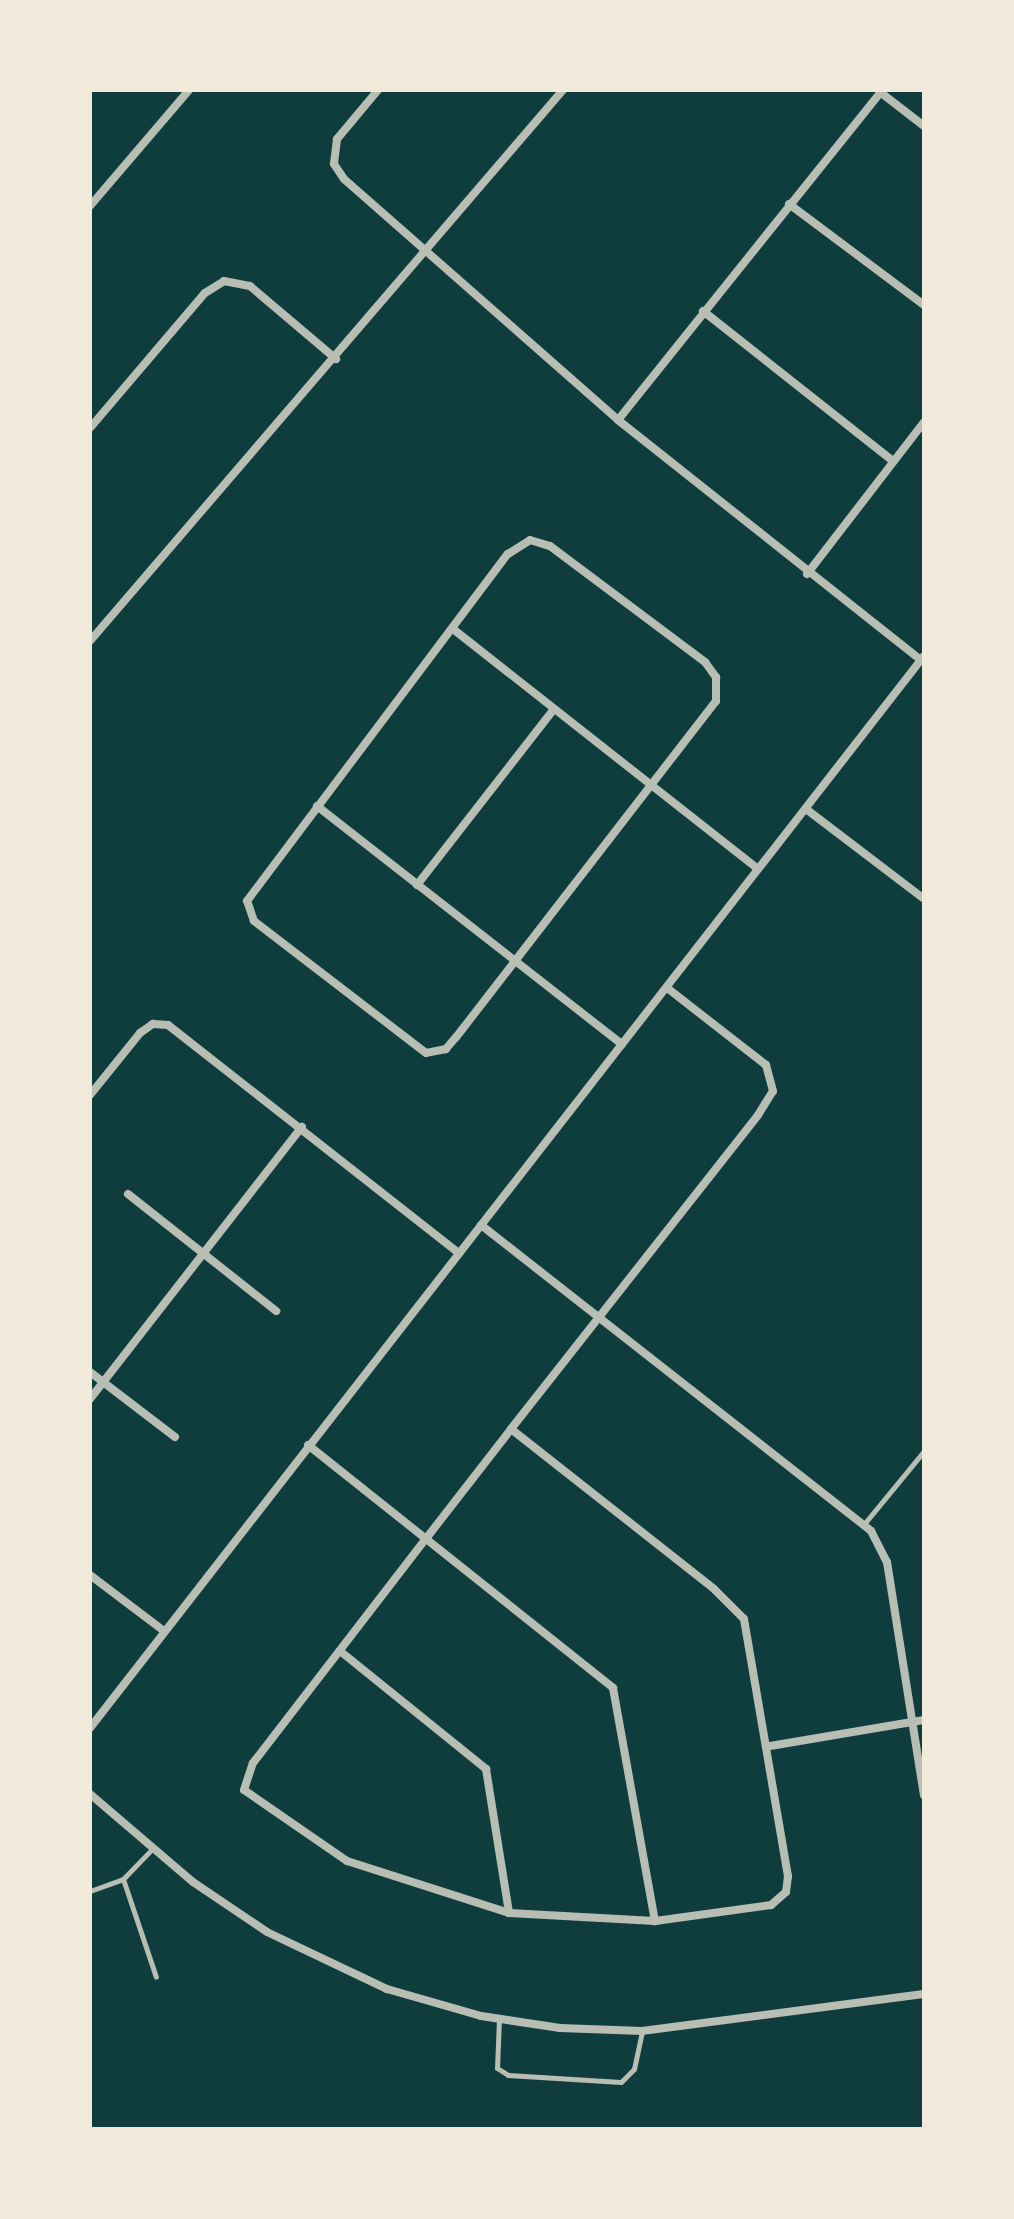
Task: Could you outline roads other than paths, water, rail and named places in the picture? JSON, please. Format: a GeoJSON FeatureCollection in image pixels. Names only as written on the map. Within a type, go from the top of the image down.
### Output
{"type":"FeatureCollection","features":[{"type":"Feature","properties":{"kind":"street"},"geometry":{"type":"LineString","coordinates":[[90,206],[189,90]]}},
{"type":"Feature","properties":{"kind":"street"},"geometry":{"type":"LineString","coordinates":[[90,1728],[923,658],[807,574],[618,420],[424,253],[344,179],[334,164],[337,139],[378,90]]}},
{"type":"Feature","properties":{"kind":"street"},"geometry":{"type":"LineString","coordinates":[[90,641],[336,359],[563,90]]}},
{"type":"Feature","properties":{"kind":"street"},"geometry":{"type":"LineString","coordinates":[[618,420],[881,91],[924,126]]}},
{"type":"Feature","properties":{"kind":"street"},"geometry":{"type":"LineString","coordinates":[[789,204],[924,305]]}},
{"type":"Feature","properties":{"kind":"street"},"geometry":{"type":"LineString","coordinates":[[90,428],[205,293],[224,281],[250,286],[336,359]]}},
{"type":"Feature","properties":{"kind":"street"},"geometry":{"type":"LineString","coordinates":[[703,311],[893,461]]}},
{"type":"Feature","properties":{"kind":"street"},"geometry":{"type":"LineString","coordinates":[[807,574],[924,422]]}},
{"type":"Feature","properties":{"kind":"street"},"geometry":{"type":"LineString","coordinates":[[524,542],[543,542],[705,662],[716,677],[716,701],[655,786],[456,1037],[433,1054],[418,1049],[260,926],[250,915],[249,894],[453,629],[508,554],[524,542]]}},
{"type":"Feature","properties":{"kind":"street"},"geometry":{"type":"LineString","coordinates":[[453,629],[758,869]]}},
{"type":"Feature","properties":{"kind":"street"},"geometry":{"type":"LineString","coordinates":[[417,885],[554,709]]}},
{"type":"Feature","properties":{"kind":"street"},"geometry":{"type":"LineString","coordinates":[[317,806],[622,1044]]}},
{"type":"Feature","properties":{"kind":"street"},"geometry":{"type":"LineString","coordinates":[[806,809],[924,899]]}},
{"type":"Feature","properties":{"kind":"street"},"geometry":{"type":"LineString","coordinates":[[511,1429],[740,1612],[749,1630],[770,1746],[789,1885],[780,1899],[760,1908],[655,1921],[509,1913],[332,1854],[247,1796],[243,1783],[253,1763],[511,1429],[599,1317],[773,1091],[774,1078],[766,1065],[667,988]]}},
{"type":"Feature","properties":{"kind":"street"},"geometry":{"type":"LineString","coordinates":[[90,1095],[131,1043],[153,1024],[176,1029],[458,1252]]}},
{"type":"Feature","properties":{"kind":"street"},"geometry":{"type":"LineString","coordinates":[[90,1399],[302,1127]]}},
{"type":"Feature","properties":{"kind":"street"},"geometry":{"type":"LineString","coordinates":[[128,1194],[276,1311]]}},
{"type":"Feature","properties":{"kind":"street"},"geometry":{"type":"LineString","coordinates":[[481,1225],[864,1524],[887,1562],[924,1795]]}},
{"type":"Feature","properties":{"kind":"street"},"geometry":{"type":"LineString","coordinates":[[90,1372],[175,1437]]}},
{"type":"Feature","properties":{"kind":"street"},"geometry":{"type":"LineString","coordinates":[[308,1445],[618,1695],[655,1921]]}},
{"type":"Feature","properties":{"kind":"street"},"geometry":{"type":"LineString","coordinates":[[90,1575],[164,1631]]}},
{"type":"Feature","properties":{"kind":"street"},"geometry":{"type":"LineString","coordinates":[[340,1651],[486,1769],[509,1913]]}},
{"type":"Feature","properties":{"kind":"street"},"geometry":{"type":"LineString","coordinates":[[770,1746],[924,1720]]}},
{"type":"Feature","properties":{"kind":"street"},"geometry":{"type":"LineString","coordinates":[[90,1794],[153,1848],[267,1932],[332,1967],[387,1989],[499,2019],[642,2031],[924,1994]]}},
{"type":"Feature","properties":{"kind":"lane"},"geometry":{"type":"LineString","coordinates":[[864,1524],[924,1451]]}},
{"type":"Feature","properties":{"kind":"lane"},"geometry":{"type":"LineString","coordinates":[[90,1891],[123,1879],[153,1848]]}},
{"type":"Feature","properties":{"kind":"lane"},"geometry":{"type":"LineString","coordinates":[[123,1879],[156,1977]]}},
{"type":"Feature","properties":{"kind":"lane"},"geometry":{"type":"LineString","coordinates":[[499,2019],[496,2064],[508,2075],[621,2082],[634,2069],[642,2031]]}}]}
